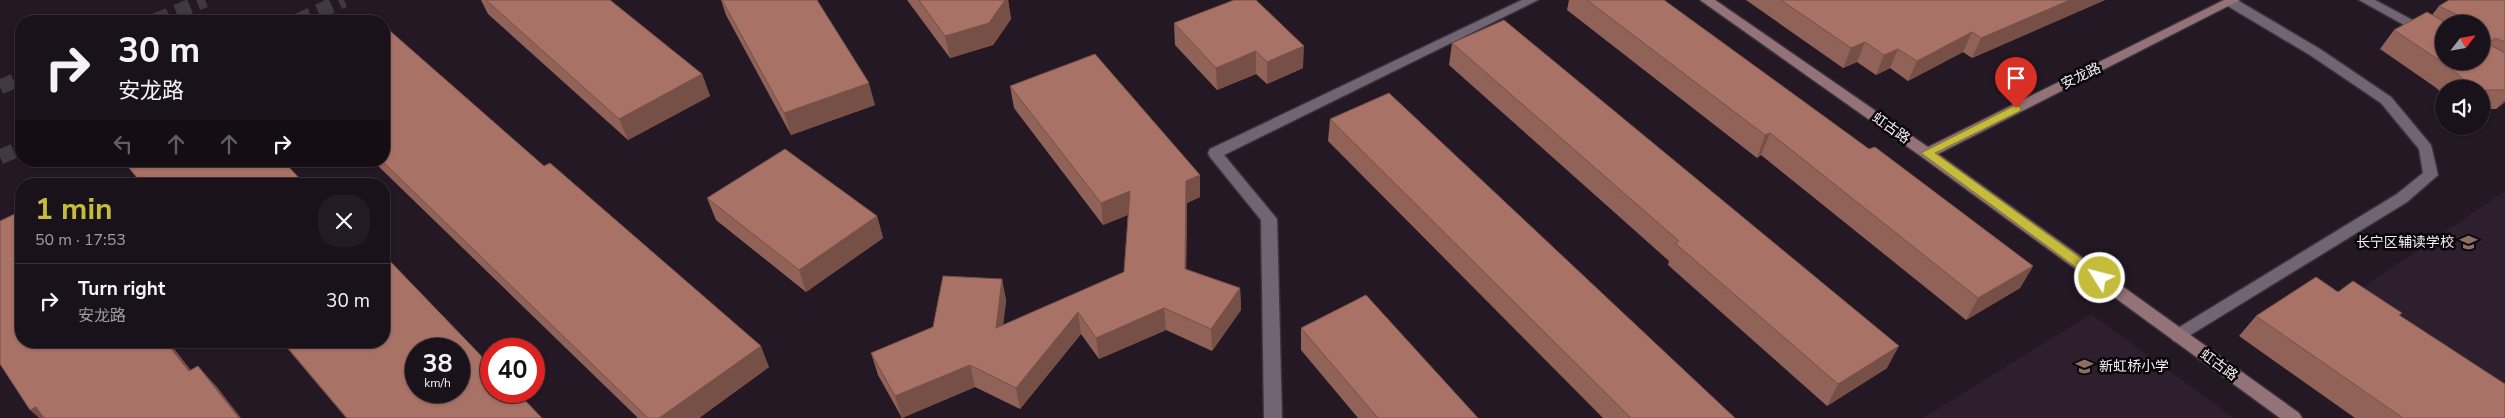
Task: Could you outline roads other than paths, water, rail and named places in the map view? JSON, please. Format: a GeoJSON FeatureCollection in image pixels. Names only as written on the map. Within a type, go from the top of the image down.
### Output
{"type":"FeatureCollection","features":[{"type":"Feature","properties":{"kind":"street"},"geometry":{"type":"LineString","coordinates":[[1273,418],[1269,219],[1215,153],[1532,0]]}},
{"type":"Feature","properties":{"kind":"street","name":"虹古路"},"geometry":{"type":"LineString","coordinates":[[1706,0],[1927,153],[2293,418]]}},
{"type":"Feature","properties":{"kind":"street"},"geometry":{"type":"LineString","coordinates":[[2365,0],[2435,37]]}},
{"type":"Feature","properties":{"kind":"street"},"geometry":{"type":"LineString","coordinates":[[2179,336],[2402,198],[2431,175],[2426,148],[2386,100],[2315,52],[2233,1]]}},
{"type":"Feature","properties":{"kind":"street","name":"安龙路"},"geometry":{"type":"LineString","coordinates":[[1927,153],[2233,1]]}},
{"type":"Feature","properties":{"kind":"tunnel"},"geometry":{"type":"LineString","coordinates":[[169,15],[205,0]]}},
{"type":"Feature","properties":{"kind":"tunnel"},"geometry":{"type":"LineString","coordinates":[[310,15],[344,0]]}},
{"type":"Feature","properties":{"kind":"tunnel"},"geometry":{"type":"LineString","coordinates":[[0,87],[15,81]]}},
{"type":"Feature","properties":{"kind":"tunnel"},"geometry":{"type":"LineString","coordinates":[[0,157],[15,151]]}},
{"type":"Feature","properties":{"kind":"place","name":"长宁区辅读学校"},"geometry":{"type":"Point","coordinates":[2468,242]}},
{"type":"Feature","properties":{"kind":"place","name":"新虹桥小学"},"geometry":{"type":"Point","coordinates":[2085,366]}}]}
